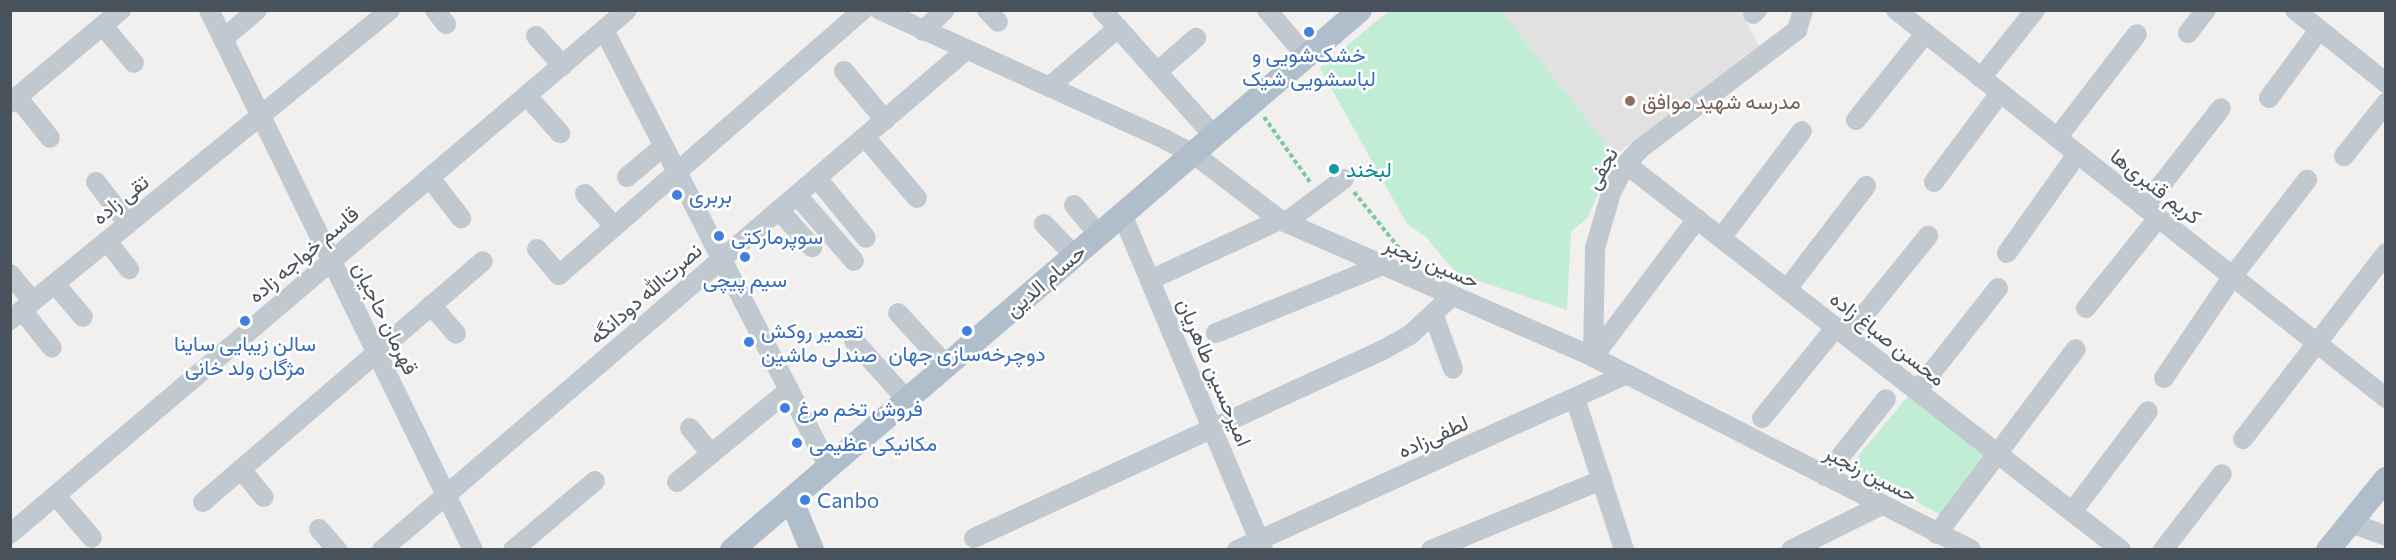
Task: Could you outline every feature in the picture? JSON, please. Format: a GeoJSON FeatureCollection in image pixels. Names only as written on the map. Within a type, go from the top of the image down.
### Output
{"type":"FeatureCollection","features":[{"type":"Feature","properties":{"kind":"main road","name":"حسام الدین"},"geometry":{"type":"LineString","coordinates":[[732,549],[1360,10]]}},
{"type":"Feature","properties":{"kind":"main road"},"geometry":{"type":"LineString","coordinates":[[2328,549],[2385,480]]}},
{"type":"Feature","properties":{"kind":"main road"},"geometry":{"type":"LineString","coordinates":[[791,499],[812,549]]}},
{"type":"Feature","properties":{"kind":"street"},"geometry":{"type":"LineString","coordinates":[[50,138],[14,100],[121,10]]}},
{"type":"Feature","properties":{"kind":"street","name":"قهرمان حاجیان"},"geometry":{"type":"LineString","coordinates":[[209,10],[473,549]]}},
{"type":"Feature","properties":{"kind":"street"},"geometry":{"type":"LineString","coordinates":[[222,39],[257,10]]}},
{"type":"Feature","properties":{"kind":"street","name":"تقی زاده"},"geometry":{"type":"LineString","coordinates":[[22,310],[390,10]]}},
{"type":"Feature","properties":{"kind":"street","name":"قاسم خواجه زاده"},"geometry":{"type":"LineString","coordinates":[[10,534],[627,10]]}},
{"type":"Feature","properties":{"kind":"street"},"geometry":{"type":"LineString","coordinates":[[537,249],[559,274],[863,10]]}},
{"type":"Feature","properties":{"kind":"street","name":"حسین رنجبر"},"geometry":{"type":"LineString","coordinates":[[880,10],[1194,154],[1283,221],[1380,266],[1593,357],[1937,534],[1971,549]]}},
{"type":"Feature","properties":{"kind":"street"},"geometry":{"type":"LineString","coordinates":[[923,31],[945,10]]}},
{"type":"Feature","properties":{"kind":"street"},"geometry":{"type":"LineString","coordinates":[[1267,10],[1306,56]]}},
{"type":"Feature","properties":{"kind":"street","name":"نجفی"},"geometry":{"type":"LineString","coordinates":[[1593,357],[1595,248],[1611,193],[1626,164],[1641,148],[1797,30],[1803,10]]}},
{"type":"Feature","properties":{"kind":"street"},"geometry":{"type":"LineString","coordinates":[[1982,78],[2034,10]]}},
{"type":"Feature","properties":{"kind":"street"},"geometry":{"type":"LineString","coordinates":[[2188,33],[2206,10]]}},
{"type":"Feature","properties":{"kind":"street"},"geometry":{"type":"LineString","coordinates":[[2295,10],[2385,83]]}},
{"type":"Feature","properties":{"kind":"street","name":"کریم قنبری‌ها"},"geometry":{"type":"LineString","coordinates":[[1897,11],[2385,398]]}},
{"type":"Feature","properties":{"kind":"street"},"geometry":{"type":"LineString","coordinates":[[1049,87],[1112,17],[1214,136]]}},
{"type":"Feature","properties":{"kind":"street"},"geometry":{"type":"LineString","coordinates":[[103,26],[134,63]]}},
{"type":"Feature","properties":{"kind":"street"},"geometry":{"type":"LineString","coordinates":[[604,30],[828,466]]}},
{"type":"Feature","properties":{"kind":"street"},"geometry":{"type":"LineString","coordinates":[[2269,98],[2319,30]]}},
{"type":"Feature","properties":{"kind":"street"},"geometry":{"type":"LineString","coordinates":[[1856,120],[1925,34]]}},
{"type":"Feature","properties":{"kind":"street"},"geometry":{"type":"LineString","coordinates":[[2057,138],[2137,34]]}},
{"type":"Feature","properties":{"kind":"street"},"geometry":{"type":"LineString","coordinates":[[536,36],[562,66]]}},
{"type":"Feature","properties":{"kind":"street"},"geometry":{"type":"LineString","coordinates":[[1157,72],[1196,38]]}},
{"type":"Feature","properties":{"kind":"street","name":"نصرت‌الله دودانگه"},"geometry":{"type":"LineString","coordinates":[[382,549],[966,50]]}},
{"type":"Feature","properties":{"kind":"street"},"geometry":{"type":"LineString","coordinates":[[844,71],[885,120]]}},
{"type":"Feature","properties":{"kind":"street"},"geometry":{"type":"LineString","coordinates":[[1934,182],[2000,93]]}},
{"type":"Feature","properties":{"kind":"street"},"geometry":{"type":"LineString","coordinates":[[527,96],[560,133]]}},
{"type":"Feature","properties":{"kind":"street"},"geometry":{"type":"LineString","coordinates":[[2344,156],[2385,103]]}},
{"type":"Feature","properties":{"kind":"street"},"geometry":{"type":"LineString","coordinates":[[2086,308],[2221,108]]}},
{"type":"Feature","properties":{"kind":"street"},"geometry":{"type":"LineString","coordinates":[[1721,238],[1802,130]]}},
{"type":"Feature","properties":{"kind":"street"},"geometry":{"type":"LineString","coordinates":[[865,137],[917,198]]}},
{"type":"Feature","properties":{"kind":"street"},"geometry":{"type":"LineString","coordinates":[[627,177],[664,146]]}},
{"type":"Feature","properties":{"kind":"street"},"geometry":{"type":"LineString","coordinates":[[2007,253],[2077,154]]}},
{"type":"Feature","properties":{"kind":"street","name":"محسن صباغ زاده"},"geometry":{"type":"LineString","coordinates":[[1626,164],[2121,549]]}},
{"type":"Feature","properties":{"kind":"street"},"geometry":{"type":"LineString","coordinates":[[430,178],[461,218]]}},
{"type":"Feature","properties":{"kind":"street"},"geometry":{"type":"LineString","coordinates":[[817,178],[866,238]]}},
{"type":"Feature","properties":{"kind":"street"},"geometry":{"type":"LineString","coordinates":[[1150,280],[1283,221],[1321,198],[1344,180]]}},
{"type":"Feature","properties":{"kind":"street"},"geometry":{"type":"LineString","coordinates":[[2164,378],[2232,277],[2307,180]]}},
{"type":"Feature","properties":{"kind":"street"},"geometry":{"type":"LineString","coordinates":[[96,182],[128,224]]}},
{"type":"Feature","properties":{"kind":"street"},"geometry":{"type":"LineString","coordinates":[[1787,289],[1866,186]]}},
{"type":"Feature","properties":{"kind":"street"},"geometry":{"type":"LineString","coordinates":[[585,194],[614,226]]}},
{"type":"Feature","properties":{"kind":"street"},"geometry":{"type":"LineString","coordinates":[[797,195],[854,261]]}},
{"type":"Feature","properties":{"kind":"street"},"geometry":{"type":"LineString","coordinates":[[1074,205],[1098,234]]}},
{"type":"Feature","properties":{"kind":"street"},"geometry":{"type":"LineString","coordinates":[[779,210],[812,247]]}},
{"type":"Feature","properties":{"kind":"street","name":"امیرحسین طاهریان"},"geometry":{"type":"LineString","coordinates":[[1122,214],[1261,544]]}},
{"type":"Feature","properties":{"kind":"street"},"geometry":{"type":"LineString","coordinates":[[1593,357],[1697,219]]}},
{"type":"Feature","properties":{"kind":"street"},"geometry":{"type":"LineString","coordinates":[[1044,224],[1074,255]]}},
{"type":"Feature","properties":{"kind":"street"},"geometry":{"type":"LineString","coordinates":[[1762,418],[1928,237]]}},
{"type":"Feature","properties":{"kind":"street"},"geometry":{"type":"LineString","coordinates":[[107,241],[129,269]]}},
{"type":"Feature","properties":{"kind":"street"},"geometry":{"type":"LineString","coordinates":[[2243,439],[2385,253]]}},
{"type":"Feature","properties":{"kind":"street"},"geometry":{"type":"LineString","coordinates":[[203,502],[483,261]]}},
{"type":"Feature","properties":{"kind":"street"},"geometry":{"type":"LineString","coordinates":[[1216,333],[1380,266]]}},
{"type":"Feature","properties":{"kind":"street"},"geometry":{"type":"LineString","coordinates":[[10,274],[22,310],[52,348]]}},
{"type":"Feature","properties":{"kind":"street"},"geometry":{"type":"LineString","coordinates":[[55,284],[83,317]]}},
{"type":"Feature","properties":{"kind":"street"},"geometry":{"type":"LineString","coordinates":[[1917,391],[1998,288]]}},
{"type":"Feature","properties":{"kind":"street"},"geometry":{"type":"LineString","coordinates":[[974,538],[1381,351],[1434,316],[1452,296]]}},
{"type":"Feature","properties":{"kind":"street"},"geometry":{"type":"LineString","coordinates":[[431,305],[456,334]]}},
{"type":"Feature","properties":{"kind":"street"},"geometry":{"type":"LineString","coordinates":[[898,313],[946,365]]}},
{"type":"Feature","properties":{"kind":"street"},"geometry":{"type":"LineString","coordinates":[[1434,316],[1453,369]]}},
{"type":"Feature","properties":{"kind":"street"},"geometry":{"type":"LineString","coordinates":[[854,341],[906,399]]}},
{"type":"Feature","properties":{"kind":"street"},"geometry":{"type":"LineString","coordinates":[[1937,534],[2076,349]]}},
{"type":"Feature","properties":{"kind":"street","name":"لطفی‌زاده"},"geometry":{"type":"LineString","coordinates":[[1237,549],[1261,544],[1626,374]]}},
{"type":"Feature","properties":{"kind":"street"},"geometry":{"type":"LineString","coordinates":[[677,482],[789,390]]}},
{"type":"Feature","properties":{"kind":"street"},"geometry":{"type":"LineString","coordinates":[[1575,398],[1622,549]]}},
{"type":"Feature","properties":{"kind":"street"},"geometry":{"type":"LineString","coordinates":[[1825,476],[1886,399]]}},
{"type":"Feature","properties":{"kind":"street"},"geometry":{"type":"LineString","coordinates":[[2072,512],[2148,411]]}},
{"type":"Feature","properties":{"kind":"street"},"geometry":{"type":"LineString","coordinates":[[690,428],[711,454]]}},
{"type":"Feature","properties":{"kind":"street"},"geometry":{"type":"LineString","coordinates":[[241,469],[264,496]]}},
{"type":"Feature","properties":{"kind":"street"},"geometry":{"type":"LineString","coordinates":[[2163,549],[2222,474]]}},
{"type":"Feature","properties":{"kind":"street"},"geometry":{"type":"LineString","coordinates":[[1431,549],[1602,480]]}},
{"type":"Feature","properties":{"kind":"street"},"geometry":{"type":"LineString","coordinates":[[513,549],[595,481]]}},
{"type":"Feature","properties":{"kind":"street"},"geometry":{"type":"LineString","coordinates":[[56,496],[92,538]]}},
{"type":"Feature","properties":{"kind":"street"},"geometry":{"type":"LineString","coordinates":[[1791,549],[1882,505]]}},
{"type":"Feature","properties":{"kind":"street"},"geometry":{"type":"LineString","coordinates":[[2351,523],[2385,536]]}},
{"type":"Feature","properties":{"kind":"street"},"geometry":{"type":"LineString","coordinates":[[319,529],[337,549]]}},
{"type":"Feature","properties":{"kind":"path"},"geometry":{"type":"LineString","coordinates":[[1253,102],[1321,198]]}},
{"type":"Feature","properties":{"kind":"path"},"geometry":{"type":"LineString","coordinates":[[1344,180],[1406,258]]}},
{"type":"Feature","properties":{"kind":"shaded area","name":"مدرسه شهید موافق"},"geometry":{"type":"Polygon","coordinates":[[[1501,11],[1741,11],[1759,46],[1615,155],[1501,11]]]}},
{"type":"Feature","properties":{"kind":"green space"},"geometry":{"type":"Polygon","coordinates":[[[1390,10],[1501,11],[1615,155],[1588,217],[1571,232],[1567,310],[1457,274],[1426,237],[1407,224],[1320,68],[1390,10]]]}},
{"type":"Feature","properties":{"kind":"green space"},"geometry":{"type":"Polygon","coordinates":[[[1909,395],[1987,458],[1943,516],[1850,466],[1909,395]]]}},
{"type":"Feature","properties":{"kind":"place","name":"خشک‌شویی و لباسشویی شیک"},"geometry":{"type":"Point","coordinates":[1309,32]}},
{"type":"Feature","properties":{"kind":"place","name":"مدرسه شهید موافق"},"geometry":{"type":"Point","coordinates":[1630,101]}},
{"type":"Feature","properties":{"kind":"place","name":"لبخند"},"geometry":{"type":"Point","coordinates":[1334,169]}},
{"type":"Feature","properties":{"kind":"place","name":"بربری"},"geometry":{"type":"Point","coordinates":[677,195]}},
{"type":"Feature","properties":{"kind":"place","name":"سوپرمارکتی"},"geometry":{"type":"Point","coordinates":[719,236]}},
{"type":"Feature","properties":{"kind":"place","name":"سیم پیچی"},"geometry":{"type":"Point","coordinates":[745,257]}},
{"type":"Feature","properties":{"kind":"place","name":"سالن زیبایی ساینا مژگان ولد خانی"},"geometry":{"type":"Point","coordinates":[245,321]}},
{"type":"Feature","properties":{"kind":"place","name":"دوچرخه‌سازی جهان"},"geometry":{"type":"Point","coordinates":[967,331]}},
{"type":"Feature","properties":{"kind":"place","name":"تعمیر روکش صندلی ماشین"},"geometry":{"type":"Point","coordinates":[749,342]}},
{"type":"Feature","properties":{"kind":"place","name":"فروش تخم مرغ"},"geometry":{"type":"Point","coordinates":[785,408]}},
{"type":"Feature","properties":{"kind":"place","name":"مکانیکی عظیمی"},"geometry":{"type":"Point","coordinates":[797,443]}},
{"type":"Feature","properties":{"kind":"place","name":"Canbo"},"geometry":{"type":"Point","coordinates":[805,500]}}]}
